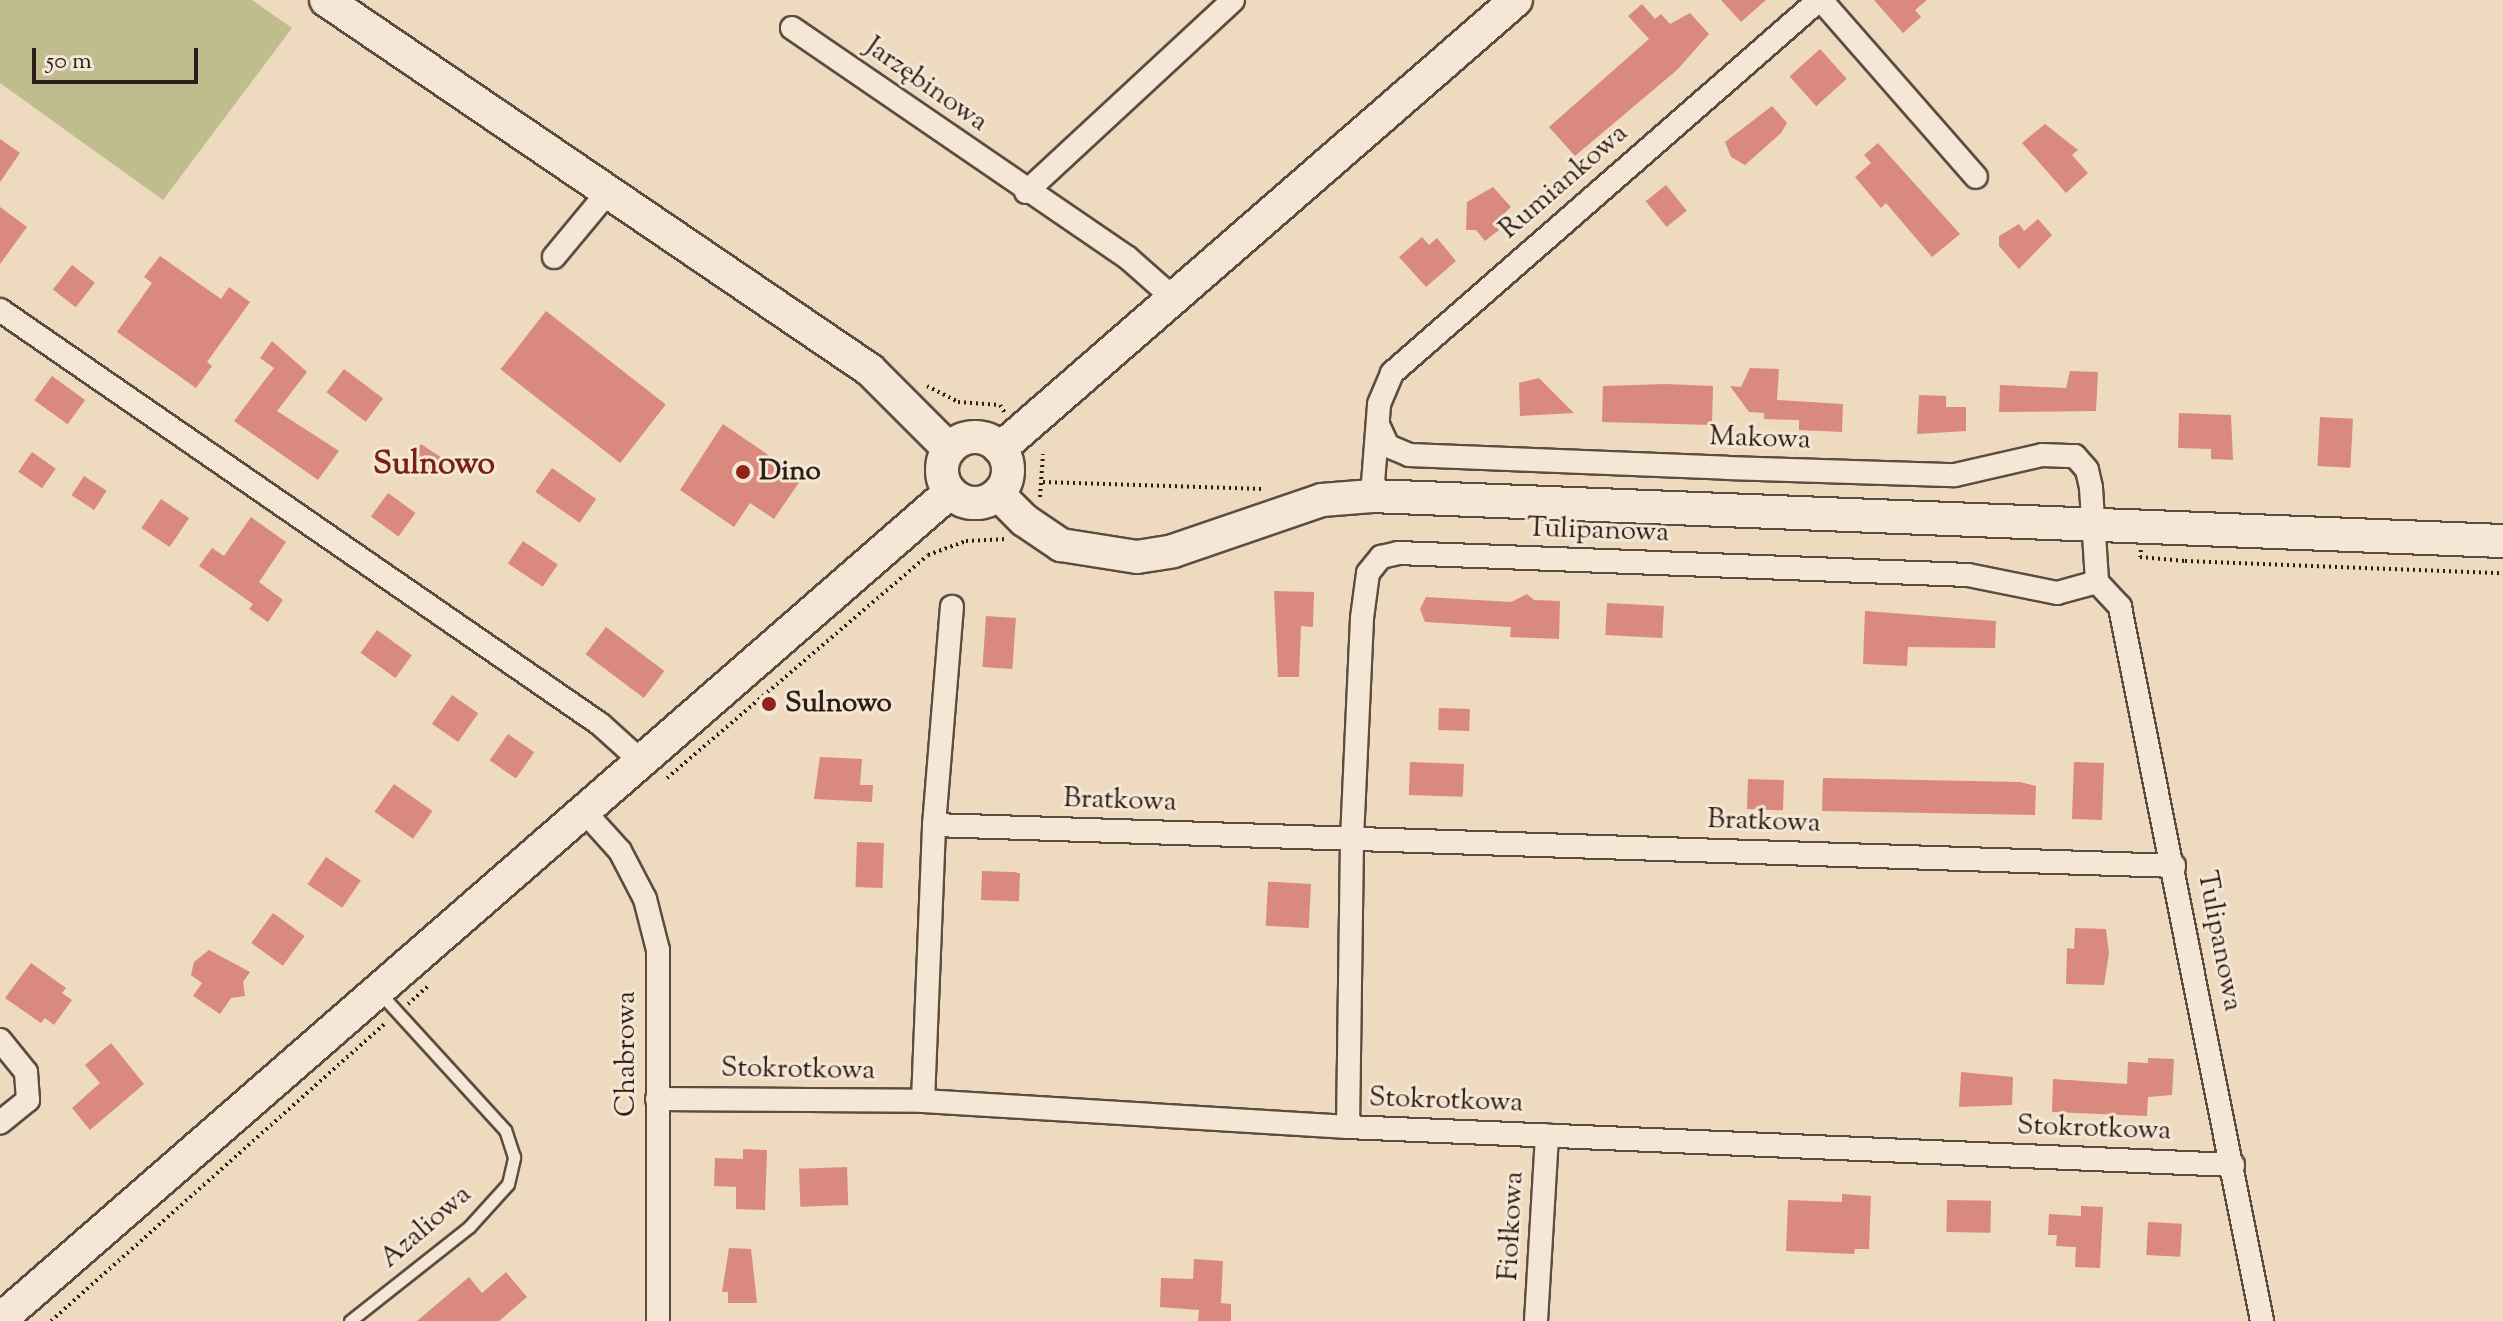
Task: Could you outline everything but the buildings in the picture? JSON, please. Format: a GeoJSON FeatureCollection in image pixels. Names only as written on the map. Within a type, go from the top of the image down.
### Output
{"type":"FeatureCollection","features":[{"type":"Feature","properties":{"kind":"street"},"geometry":{"type":"LineString","coordinates":[[326,0],[870,370],[949,449]]}},
{"type":"Feature","properties":{"kind":"street"},"geometry":{"type":"LineString","coordinates":[[1026,192],[1233,0]]}},
{"type":"Feature","properties":{"kind":"street"},"geometry":{"type":"LineString","coordinates":[[1000,449],[1171,296],[1516,0]]}},
{"type":"Feature","properties":{"kind":"street"},"geometry":{"type":"LineString","coordinates":[[1820,0],[1976,177]]}},
{"type":"Feature","properties":{"kind":"street","name":"Rumiankowa"},"geometry":{"type":"LineString","coordinates":[[1372,496],[1379,404],[1392,373],[1820,0]]}},
{"type":"Feature","properties":{"kind":"street","name":"Jarzębinowa"},"geometry":{"type":"LineString","coordinates":[[792,28],[1026,192],[1128,258],[1171,296]]}},
{"type":"Feature","properties":{"kind":"street"},"geometry":{"type":"LineString","coordinates":[[554,257],[608,192]]}},
{"type":"Feature","properties":{"kind":"street"},"geometry":{"type":"LineString","coordinates":[[0,310],[600,724],[649,773]]}},
{"type":"Feature","properties":{"kind":"street","name":"Makowa"},"geometry":{"type":"LineString","coordinates":[[1379,427],[1388,446],[1409,455],[1955,475],[2042,455],[2075,456],[2087,470],[2094,525]]}},
{"type":"Feature","properties":{"kind":"street"},"geometry":{"type":"LineString","coordinates":[[969,437],[1000,449],[1008,467],[998,494],[979,503],[950,492],[942,475],[949,449],[969,437]]}},
{"type":"Feature","properties":{"kind":"street"},"geometry":{"type":"LineString","coordinates":[[0,1320],[388,1002],[583,810],[649,773],[950,492]]}},
{"type":"Feature","properties":{"kind":"street"},"geometry":{"type":"LineString","coordinates":[[998,494],[1024,520],[1061,545],[1137,557],[1173,551],[1322,500],[1372,496],[2503,541]]}},
{"type":"Feature","properties":{"kind":"street"},"geometry":{"type":"LineString","coordinates":[[2094,525],[2097,582]]}},
{"type":"Feature","properties":{"kind":"street","name":"Tulipanowa"},"geometry":{"type":"LineString","coordinates":[[1352,839],[1362,618],[1368,573],[1381,557],[1398,553],[1968,575],[2057,593],[2097,582],[2120,607],[2174,866],[2262,1321]]}},
{"type":"Feature","properties":{"kind":"street"},"geometry":{"type":"LineString","coordinates":[[923,1101],[934,825],[952,607]]}},
{"type":"Feature","properties":{"kind":"street","name":"Chabrowa"},"geometry":{"type":"LineString","coordinates":[[583,810],[620,851],[645,899],[658,950],[658,1321]]}},
{"type":"Feature","properties":{"kind":"street","name":"Bratkowa"},"geometry":{"type":"LineString","coordinates":[[934,825],[2174,866]]}},
{"type":"Feature","properties":{"kind":"street"},"geometry":{"type":"LineString","coordinates":[[1348,1127],[1352,839]]}},
{"type":"Feature","properties":{"kind":"street"},"geometry":{"type":"LineString","coordinates":[[0,1040],[26,1072],[28,1100],[0,1123]]}},
{"type":"Feature","properties":{"kind":"street","name":"Stokrotkowa"},"geometry":{"type":"LineString","coordinates":[[657,1099],[923,1101],[1348,1127],[2233,1165]]}},
{"type":"Feature","properties":{"kind":"street","name":"Fiołkowa"},"geometry":{"type":"LineString","coordinates":[[1536,1321],[1547,1135]]}},
{"type":"Feature","properties":{"kind":"lane","name":"Azaliowa"},"geometry":{"type":"LineString","coordinates":[[350,1321],[469,1227],[508,1184],[514,1157],[505,1130],[388,1002]]}},
{"type":"Feature","properties":{"kind":"path"},"geometry":{"type":"LineString","coordinates":[[1036,507],[1043,482],[1043,454]]}},
{"type":"Feature","properties":{"kind":"path"},"geometry":{"type":"LineString","coordinates":[[1043,482],[1268,489]]}},
{"type":"Feature","properties":{"kind":"path"},"geometry":{"type":"LineString","coordinates":[[2144,528],[2140,557],[2503,573]]}},
{"type":"Feature","properties":{"kind":"path"},"geometry":{"type":"LineString","coordinates":[[649,773],[928,555],[966,541],[1005,543],[1008,537]]}},
{"type":"Feature","properties":{"kind":"path"},"geometry":{"type":"LineString","coordinates":[[51,1321],[388,1002],[430,984]]}},
{"type":"Feature","properties":{"kind":"shaded area"},"geometry":{"type":"Polygon","coordinates":[[[0,0],[252,0],[292,28],[163,200],[0,83],[0,0]]]}},
{"type":"Feature","properties":{"kind":"place","name":"Dino"},"geometry":{"type":"Point","coordinates":[743,472]}},
{"type":"Feature","properties":{"kind":"place","name":"Sulnowo"},"geometry":{"type":"Point","coordinates":[769,704]}},
{"type":"Feature","properties":{"kind":"district","name":"Sulnowo"},"geometry":{"type":"Point","coordinates":[434,465]}}]}
